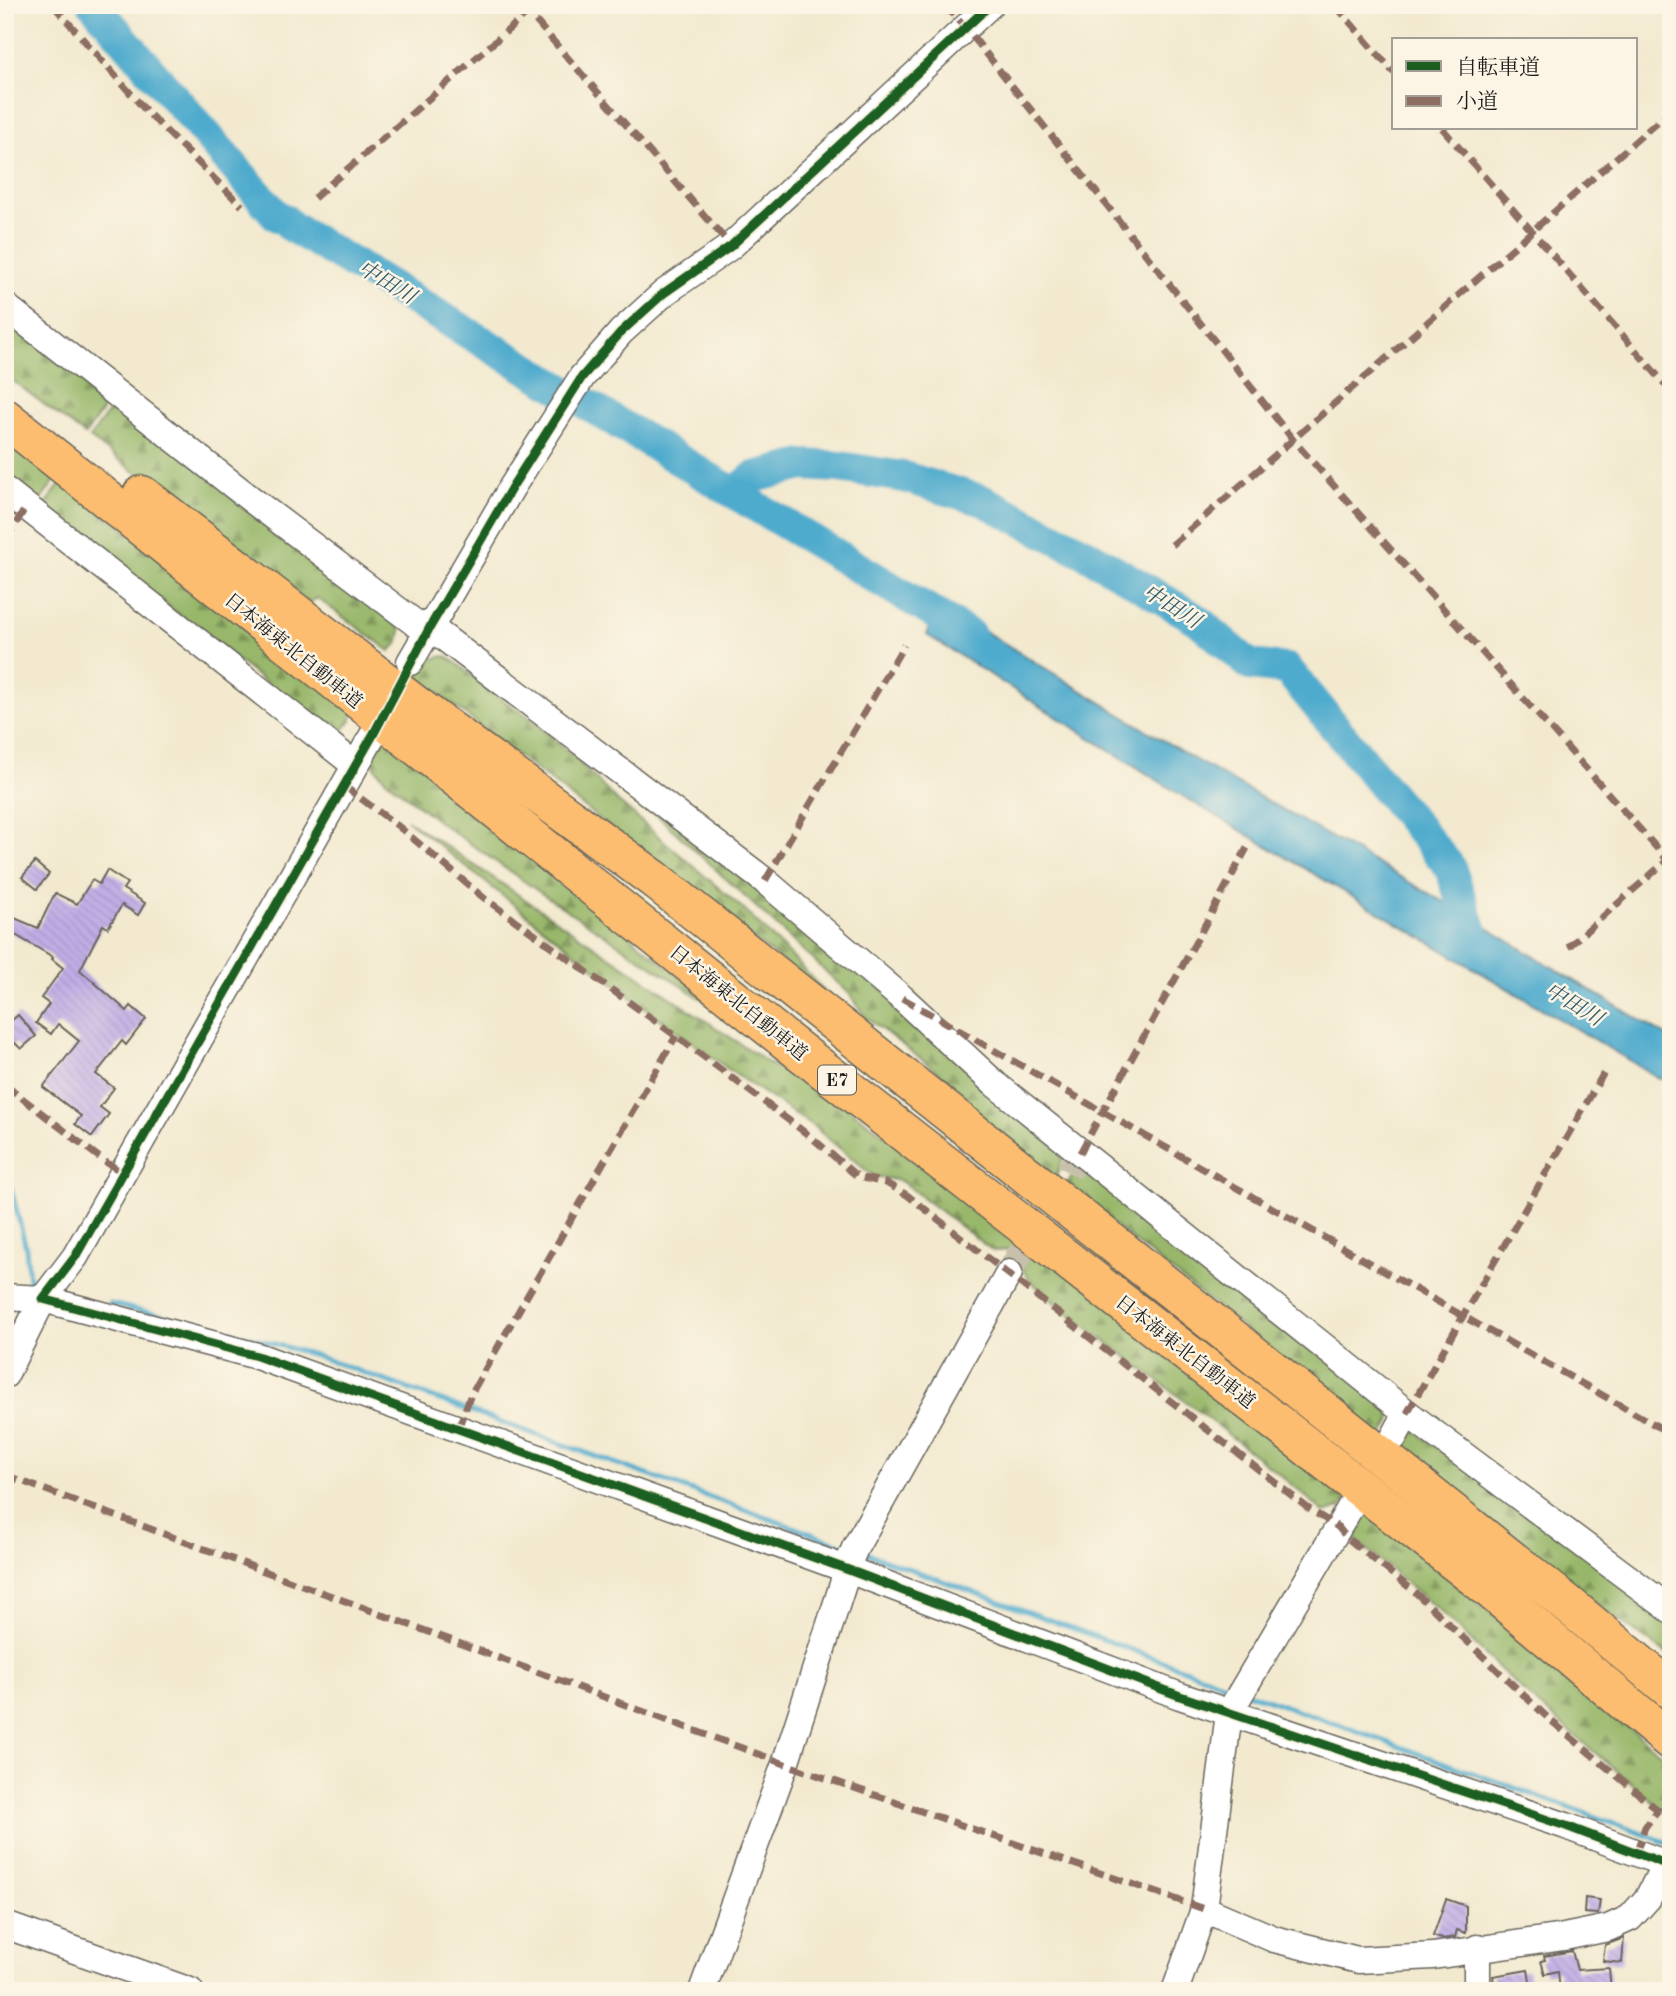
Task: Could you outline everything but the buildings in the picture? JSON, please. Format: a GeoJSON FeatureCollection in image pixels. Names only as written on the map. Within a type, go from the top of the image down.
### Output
{"type":"FeatureCollection","features":[{"type":"Feature","properties":{"kind":"highway","name":"日本海東北自動車道"},"geometry":{"type":"LineString","coordinates":[[5,393],[414,703],[654,879],[1565,1602],[1671,1690]]}},
{"type":"Feature","properties":{"kind":"highway","name":"日本海東北自動車道"},"geometry":{"type":"LineString","coordinates":[[5,418],[789,1043],[1486,1586],[1671,1741]]}},
{"type":"Feature","properties":{"kind":"highway"},"geometry":{"type":"LineString","coordinates":[[1565,1602],[1671,1679]]}},
{"type":"Feature","properties":{"kind":"street"},"geometry":{"type":"LineString","coordinates":[[411,662],[582,377],[629,324],[664,293],[732,246],[990,5]]}},
{"type":"Feature","properties":{"kind":"street"},"geometry":{"type":"LineString","coordinates":[[5,306],[252,500],[415,623],[430,627],[765,881],[902,998],[995,1084],[1407,1413],[1671,1610]]}},
{"type":"Feature","properties":{"kind":"street"},"geometry":{"type":"LineString","coordinates":[[5,490],[355,765]]}},
{"type":"Feature","properties":{"kind":"street"},"geometry":{"type":"LineString","coordinates":[[5,1375],[43,1299],[75,1257],[373,735]]}},
{"type":"Feature","properties":{"kind":"street"},"geometry":{"type":"LineString","coordinates":[[702,1991],[785,1764],[846,1569],[867,1523],[1009,1273]]}},
{"type":"Feature","properties":{"kind":"street"},"geometry":{"type":"LineString","coordinates":[[5,1297],[43,1299],[257,1356],[846,1569],[1230,1713],[1566,1826],[1668,1865],[1648,1898],[1630,1917],[1608,1928],[1433,1956],[1358,1960],[1274,1939],[1204,1909]]}},
{"type":"Feature","properties":{"kind":"street"},"geometry":{"type":"LineString","coordinates":[[1394,1437],[1407,1413]]}},
{"type":"Feature","properties":{"kind":"street"},"geometry":{"type":"LineString","coordinates":[[1175,1991],[1204,1909],[1230,1713],[1354,1501]]}},
{"type":"Feature","properties":{"kind":"street"},"geometry":{"type":"LineString","coordinates":[[5,1926],[190,1991]]}},
{"type":"Feature","properties":{"kind":"street"},"geometry":{"type":"LineString","coordinates":[[1477,1948],[1477,1991]]}},
{"type":"Feature","properties":{"kind":"green space"},"geometry":{"type":"Polygon","coordinates":[[[5,312],[113,395],[85,435],[5,375],[5,312]]]}},
{"type":"Feature","properties":{"kind":"green space"},"geometry":{"type":"Polygon","coordinates":[[[118,398],[401,629],[399,642],[390,651],[317,598],[310,603],[90,438],[118,398]]]}},
{"type":"Feature","properties":{"kind":"green space"},"geometry":{"type":"Polygon","coordinates":[[[5,433],[59,475],[38,504],[5,477],[5,433]]]}},
{"type":"Feature","properties":{"kind":"green space"},"geometry":{"type":"Polygon","coordinates":[[[63,480],[356,711],[348,725],[337,731],[326,730],[43,508],[63,480]]]}},
{"type":"Feature","properties":{"kind":"green space"},"geometry":{"type":"Polygon","coordinates":[[[447,656],[529,717],[574,757],[615,799],[741,907],[801,966],[830,999],[416,676],[428,661],[447,656]]]}},
{"type":"Feature","properties":{"kind":"green space"},"geometry":{"type":"Polygon","coordinates":[[[383,734],[729,1017],[538,891],[439,822],[384,778],[375,767],[373,755],[383,734]]]}},
{"type":"Feature","properties":{"kind":"green space"},"geometry":{"type":"Polygon","coordinates":[[[618,779],[766,888],[1062,1146],[1064,1157],[1056,1176],[955,1101],[948,1079],[864,1016],[851,995],[618,779]]]}},
{"type":"Feature","properties":{"kind":"green space"},"geometry":{"type":"Polygon","coordinates":[[[407,820],[779,1070],[814,1083],[1022,1235],[1012,1250],[993,1251],[901,1181],[873,1176],[813,1126],[732,1072],[641,1005],[407,820]]]}},
{"type":"Feature","properties":{"kind":"green space"},"geometry":{"type":"Polygon","coordinates":[[[1090,1171],[1392,1410],[1390,1422],[1381,1438],[1066,1187],[1071,1177],[1090,1171]]]}},
{"type":"Feature","properties":{"kind":"green space"},"geometry":{"type":"Polygon","coordinates":[[[1032,1244],[1350,1494],[1341,1507],[1325,1513],[1274,1470],[1052,1300],[1030,1280],[1023,1269],[1024,1257],[1032,1244]]]}},
{"type":"Feature","properties":{"kind":"green space"},"geometry":{"type":"Polygon","coordinates":[[[1410,1428],[1671,1615],[1671,1657],[1603,1609],[1393,1446],[1410,1428]]]}},
{"type":"Feature","properties":{"kind":"green space"},"geometry":{"type":"Polygon","coordinates":[[[1358,1504],[1671,1762],[1671,1817],[1528,1696],[1441,1612],[1351,1536],[1348,1527],[1358,1504]]]}},
{"type":"Feature","properties":{"kind":"water"},"geometry":{"type":"Polygon","coordinates":[[[935,601],[1194,759],[1458,910],[1671,1039],[1671,1085],[1184,797],[927,635],[935,601]]]}},
{"type":"Feature","properties":{"kind":"waterway","name":"中田川"},"geometry":{"type":"LineString","coordinates":[[94,5],[276,215],[292,227],[970,635]]}},
{"type":"Feature","properties":{"kind":"waterway","name":"中田川"},"geometry":{"type":"LineString","coordinates":[[735,493],[754,477],[803,465],[839,467],[904,477],[984,501],[1087,554],[1198,620],[1250,665],[1287,669],[1450,867],[1477,946]]}},
{"type":"Feature","properties":{"kind":"waterway"},"geometry":{"type":"LineString","coordinates":[[5,1164],[26,1248],[30,1290]]}},
{"type":"Feature","properties":{"kind":"waterway"},"geometry":{"type":"LineString","coordinates":[[110,1304],[225,1330],[314,1355],[848,1547]]}},
{"type":"Feature","properties":{"kind":"waterway"},"geometry":{"type":"LineString","coordinates":[[861,1551],[1236,1688]]}},
{"type":"Feature","properties":{"kind":"waterway"},"geometry":{"type":"LineString","coordinates":[[1249,1693],[1671,1844]]}},
{"type":"Feature","properties":{"kind":"tunnel"},"geometry":{"type":"LineString","coordinates":[[1009,1273],[1080,1153]]}},
{"type":"Feature","properties":{"kind":"marked path"},"geometry":{"type":"LineString","coordinates":[[53,5],[147,112],[242,206]]}},
{"type":"Feature","properties":{"kind":"marked path"},"geometry":{"type":"LineString","coordinates":[[522,5],[731,246]]}},
{"type":"Feature","properties":{"kind":"marked path"},"geometry":{"type":"LineString","coordinates":[[314,198],[537,5]]}},
{"type":"Feature","properties":{"kind":"marked path"},"geometry":{"type":"LineString","coordinates":[[944,5],[966,28],[1294,441],[1671,864]]}},
{"type":"Feature","properties":{"kind":"marked path"},"geometry":{"type":"LineString","coordinates":[[1335,5],[1392,71]]}},
{"type":"Feature","properties":{"kind":"marked path"},"geometry":{"type":"LineString","coordinates":[[1172,545],[1671,110]]}},
{"type":"Feature","properties":{"kind":"marked path"},"geometry":{"type":"LineString","coordinates":[[1444,130],[1671,391]]}},
{"type":"Feature","properties":{"kind":"marked path"},"geometry":{"type":"LineString","coordinates":[[5,541],[26,507]]}},
{"type":"Feature","properties":{"kind":"marked path"},"geometry":{"type":"LineString","coordinates":[[765,881],[904,645]]}},
{"type":"Feature","properties":{"kind":"marked path"},"geometry":{"type":"LineString","coordinates":[[344,786],[398,826],[484,898],[676,1036],[811,1137],[858,1177],[886,1183],[907,1195],[1309,1509],[1338,1527],[1347,1538],[1415,1592],[1549,1719],[1671,1821]]}},
{"type":"Feature","properties":{"kind":"marked path"},"geometry":{"type":"LineString","coordinates":[[1080,1153],[1247,848]]}},
{"type":"Feature","properties":{"kind":"marked path"},"geometry":{"type":"LineString","coordinates":[[1568,947],[1671,857]]}},
{"type":"Feature","properties":{"kind":"marked path"},"geometry":{"type":"LineString","coordinates":[[902,998],[1671,1434]]}},
{"type":"Feature","properties":{"kind":"marked path"},"geometry":{"type":"LineString","coordinates":[[458,1429],[471,1394],[676,1036]]}},
{"type":"Feature","properties":{"kind":"marked path"},"geometry":{"type":"LineString","coordinates":[[1407,1413],[1605,1071]]}},
{"type":"Feature","properties":{"kind":"marked path"},"geometry":{"type":"LineString","coordinates":[[5,1085],[122,1172]]}},
{"type":"Feature","properties":{"kind":"marked path"},"geometry":{"type":"LineString","coordinates":[[5,1229],[9,1252],[5,1265]]}},
{"type":"Feature","properties":{"kind":"marked path"},"geometry":{"type":"LineString","coordinates":[[5,1475],[785,1764],[1204,1909]]}},
{"type":"Feature","properties":{"kind":"marked path"},"geometry":{"type":"LineString","coordinates":[[1636,1853],[1645,1827],[1658,1810]]}},
{"type":"Feature","properties":{"kind":"cycle path"},"geometry":{"type":"LineString","coordinates":[[990,5],[731,246],[664,293],[621,332],[582,377],[512,487],[430,627],[373,735],[75,1257],[43,1299],[257,1356],[846,1569],[1180,1696],[1566,1826],[1671,1866]]}}]}
